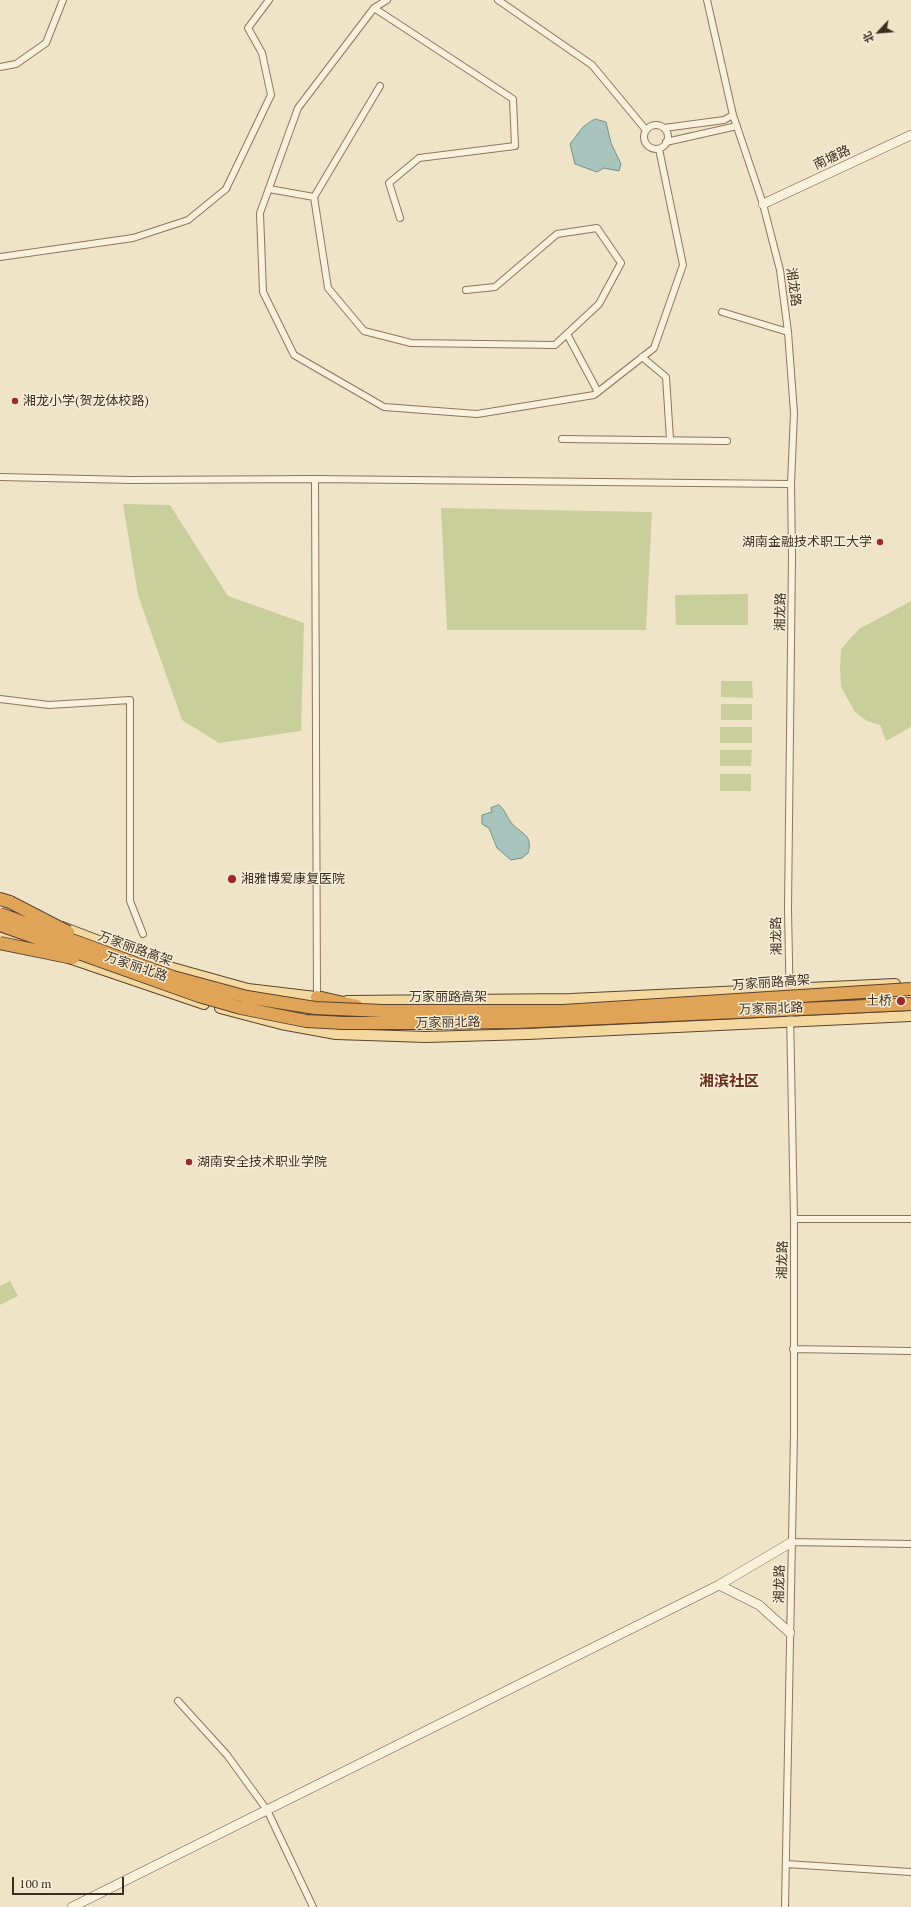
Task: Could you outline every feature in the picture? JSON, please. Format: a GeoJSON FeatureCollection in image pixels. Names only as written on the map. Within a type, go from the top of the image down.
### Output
{"type":"FeatureCollection","features":[{"type":"Feature","properties":{"kind":"highway"},"geometry":{"type":"LineString","coordinates":[[0,898],[117,962]]}},
{"type":"Feature","properties":{"kind":"highway","name":"万家丽路高架"},"geometry":{"type":"LineString","coordinates":[[0,914],[117,962],[241,1008],[306,1021],[344,1023],[517,1022],[911,1004]]}},
{"type":"Feature","properties":{"kind":"highway","name":"万家丽路高架"},"geometry":{"type":"LineString","coordinates":[[0,925],[117,962],[240,995],[315,1008],[391,1011],[562,1011],[683,1002],[911,989]]}},
{"type":"Feature","properties":{"kind":"highway"},"geometry":{"type":"LineString","coordinates":[[0,943],[117,962]]}},
{"type":"Feature","properties":{"kind":"highway"},"geometry":{"type":"LineString","coordinates":[[317,997],[357,1006],[683,1002]]}},
{"type":"Feature","properties":{"kind":"main road","name":"万家丽北路"},"geometry":{"type":"LineString","coordinates":[[0,905],[162,965],[248,989],[356,1002],[571,999],[911,984]]}},
{"type":"Feature","properties":{"kind":"main road","name":"万家丽北路"},"geometry":{"type":"LineString","coordinates":[[0,934],[189,999],[281,1024],[336,1034],[434,1037],[911,1016]]}},
{"type":"Feature","properties":{"kind":"street"},"geometry":{"type":"LineString","coordinates":[[0,67],[16,64],[46,43],[63,0]]}},
{"type":"Feature","properties":{"kind":"street"},"geometry":{"type":"LineString","coordinates":[[0,257],[133,238],[188,220],[226,189],[271,95],[262,53],[248,28],[270,0]]}},
{"type":"Feature","properties":{"kind":"street"},"geometry":{"type":"LineString","coordinates":[[387,0],[374,8],[298,108],[260,213],[263,292],[294,355],[384,407],[477,414],[594,395],[654,348],[683,265],[660,149]]}},
{"type":"Feature","properties":{"kind":"street"},"geometry":{"type":"LineString","coordinates":[[498,0],[592,65],[646,130]]}},
{"type":"Feature","properties":{"kind":"street","name":"湘龙路"},"geometry":{"type":"LineString","coordinates":[[706,0],[733,114],[763,204],[780,270],[788,332],[794,413],[791,484],[792,557],[788,908],[794,1219],[794,1434],[785,1907]]}},
{"type":"Feature","properties":{"kind":"street"},"geometry":{"type":"LineString","coordinates":[[374,8],[513,99],[514,146],[419,158],[389,183],[400,218]]}},
{"type":"Feature","properties":{"kind":"street"},"geometry":{"type":"LineString","coordinates":[[380,86],[314,197],[328,288],[364,331],[411,343],[555,345],[599,304],[621,263],[597,228],[557,234],[495,287],[466,290]]}},
{"type":"Feature","properties":{"kind":"street"},"geometry":{"type":"LineString","coordinates":[[664,128],[667,134],[666,142],[660,149],[652,149],[646,144],[644,136],[646,130],[655,125],[664,128],[724,120],[733,114]]}},
{"type":"Feature","properties":{"kind":"street"},"geometry":{"type":"LineString","coordinates":[[666,142],[737,126]]}},
{"type":"Feature","properties":{"kind":"street","name":"南塘路"},"geometry":{"type":"LineString","coordinates":[[763,204],[911,135]]}},
{"type":"Feature","properties":{"kind":"street"},"geometry":{"type":"LineString","coordinates":[[269,189],[314,197]]}},
{"type":"Feature","properties":{"kind":"street"},"geometry":{"type":"LineString","coordinates":[[722,312],[788,332]]}},
{"type":"Feature","properties":{"kind":"street"},"geometry":{"type":"LineString","coordinates":[[567,334],[598,392]]}},
{"type":"Feature","properties":{"kind":"street"},"geometry":{"type":"LineString","coordinates":[[642,357],[666,377],[670,439]]}},
{"type":"Feature","properties":{"kind":"street"},"geometry":{"type":"LineString","coordinates":[[562,439],[670,439],[727,441]]}},
{"type":"Feature","properties":{"kind":"street"},"geometry":{"type":"LineString","coordinates":[[0,477],[131,480],[315,479],[791,484]]}},
{"type":"Feature","properties":{"kind":"street"},"geometry":{"type":"LineString","coordinates":[[315,479],[317,997]]}},
{"type":"Feature","properties":{"kind":"street"},"geometry":{"type":"LineString","coordinates":[[0,699],[49,706],[130,700],[130,901],[143,934]]}},
{"type":"Feature","properties":{"kind":"street"},"geometry":{"type":"LineString","coordinates":[[794,1219],[911,1220]]}},
{"type":"Feature","properties":{"kind":"street"},"geometry":{"type":"LineString","coordinates":[[793,1349],[911,1351]]}},
{"type":"Feature","properties":{"kind":"street"},"geometry":{"type":"LineString","coordinates":[[72,1907],[718,1585],[792,1542],[911,1544]]}},
{"type":"Feature","properties":{"kind":"street"},"geometry":{"type":"LineString","coordinates":[[718,1585],[759,1605],[790,1633]]}},
{"type":"Feature","properties":{"kind":"street"},"geometry":{"type":"LineString","coordinates":[[178,1701],[227,1755],[267,1810],[313,1907]]}},
{"type":"Feature","properties":{"kind":"street"},"geometry":{"type":"LineString","coordinates":[[786,1864],[911,1872]]}},
{"type":"Feature","properties":{"kind":"green space"},"geometry":{"type":"Polygon","coordinates":[[[123,504],[170,505],[228,596],[304,623],[301,731],[219,743],[182,720],[138,595],[123,504]]]}},
{"type":"Feature","properties":{"kind":"green space"},"geometry":{"type":"Polygon","coordinates":[[[441,508],[652,512],[646,630],[447,630],[441,508]]]}},
{"type":"Feature","properties":{"kind":"green space"},"geometry":{"type":"Polygon","coordinates":[[[748,594],[748,625],[676,625],[675,595],[748,594]]]}},
{"type":"Feature","properties":{"kind":"green space"},"geometry":{"type":"Polygon","coordinates":[[[911,601],[911,727],[886,741],[880,725],[867,721],[855,712],[841,687],[841,649],[859,629],[911,601]]]}},
{"type":"Feature","properties":{"kind":"green space"},"geometry":{"type":"Polygon","coordinates":[[[721,681],[752,681],[753,698],[721,697],[721,681]]]}},
{"type":"Feature","properties":{"kind":"green space"},"geometry":{"type":"Polygon","coordinates":[[[721,704],[752,704],[752,720],[721,720],[721,704]]]}},
{"type":"Feature","properties":{"kind":"green space"},"geometry":{"type":"Polygon","coordinates":[[[720,727],[752,727],[752,743],[720,743],[720,727]]]}},
{"type":"Feature","properties":{"kind":"green space"},"geometry":{"type":"Polygon","coordinates":[[[720,750],[752,750],[751,766],[720,766],[720,750]]]}},
{"type":"Feature","properties":{"kind":"green space"},"geometry":{"type":"Polygon","coordinates":[[[720,774],[751,774],[751,791],[720,791],[720,774]]]}},
{"type":"Feature","properties":{"kind":"green space"},"geometry":{"type":"Polygon","coordinates":[[[10,1281],[18,1296],[0,1305],[0,1286],[10,1281]]]}},
{"type":"Feature","properties":{"kind":"water"},"geometry":{"type":"Polygon","coordinates":[[[595,119],[606,122],[611,143],[621,164],[619,171],[604,168],[597,172],[575,164],[570,144],[583,127],[595,119]]]}},
{"type":"Feature","properties":{"kind":"water"},"geometry":{"type":"Polygon","coordinates":[[[499,805],[510,821],[525,834],[529,841],[528,853],[522,858],[511,860],[497,848],[489,828],[482,824],[482,815],[492,812],[491,808],[499,805]]]}},
{"type":"Feature","properties":{"kind":"place","name":"湘龙小学(贺龙体校路)"},"geometry":{"type":"Point","coordinates":[15,401]}},
{"type":"Feature","properties":{"kind":"place","name":"湖南金融技术职工大学"},"geometry":{"type":"Point","coordinates":[880,542]}},
{"type":"Feature","properties":{"kind":"place","name":"湘雅博爱康复医院"},"geometry":{"type":"Point","coordinates":[232,879]}},
{"type":"Feature","properties":{"kind":"place","name":"土桥"},"geometry":{"type":"Point","coordinates":[901,1001]}},
{"type":"Feature","properties":{"kind":"place","name":"湖南安全技术职业学院"},"geometry":{"type":"Point","coordinates":[189,1162]}},
{"type":"Feature","properties":{"kind":"district","name":"湘滨社区"},"geometry":{"type":"Point","coordinates":[729,1082]}}]}
